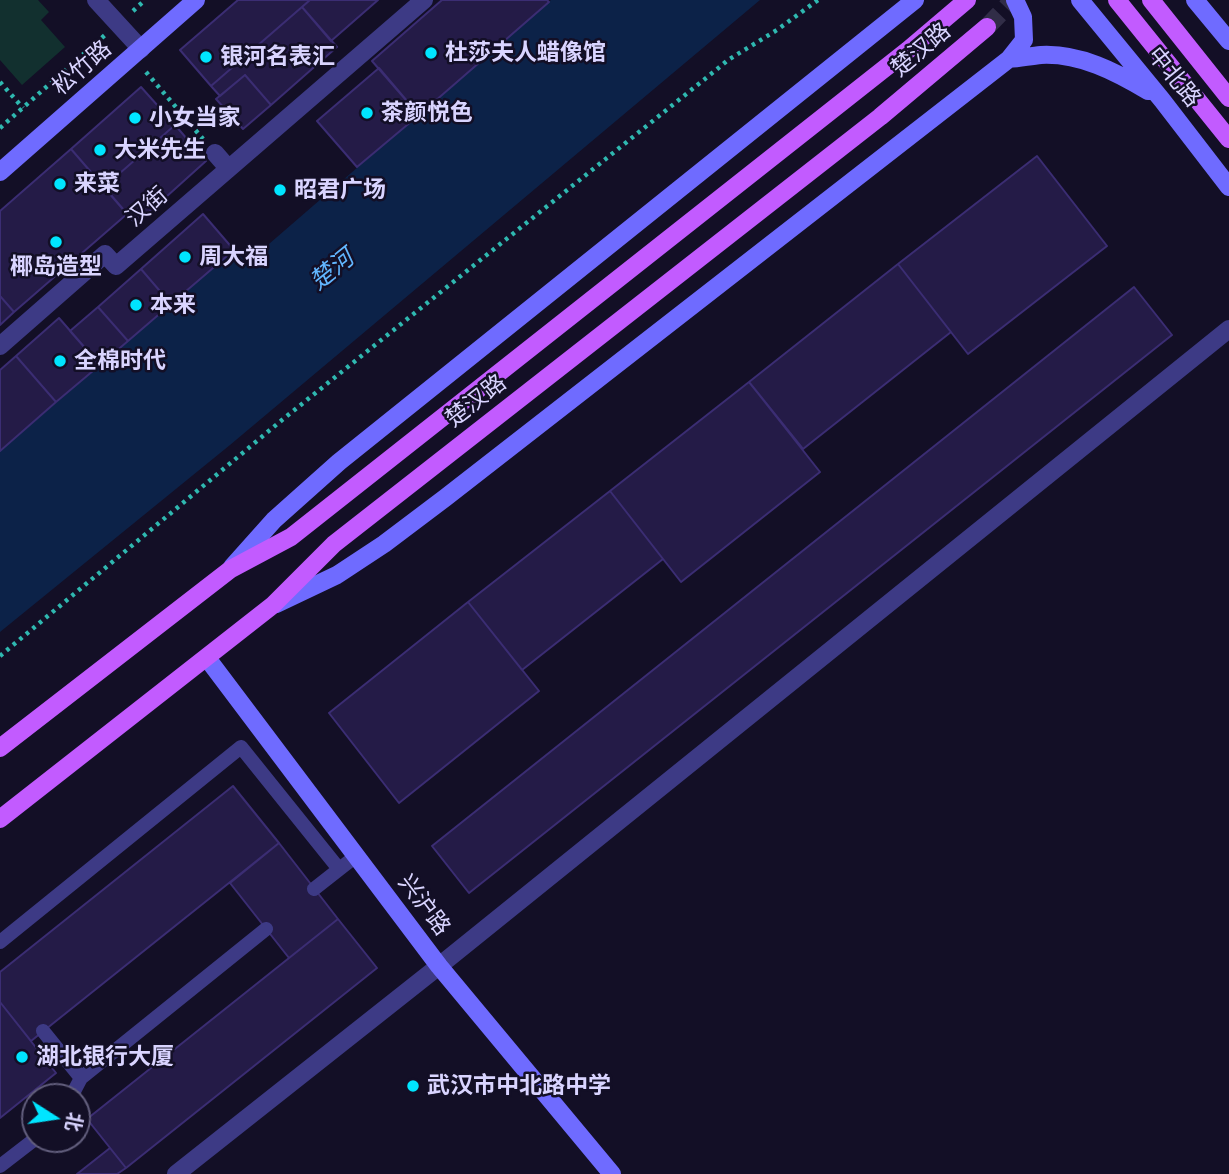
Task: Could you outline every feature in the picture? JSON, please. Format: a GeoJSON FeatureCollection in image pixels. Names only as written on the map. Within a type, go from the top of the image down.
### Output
{"type":"FeatureCollection","features":[{"type":"Feature","properties":{"kind":"main road","name":"松竹路"},"geometry":{"type":"LineString","coordinates":[[0,172],[196,0]]}},
{"type":"Feature","properties":{"kind":"main road"},"geometry":{"type":"LineString","coordinates":[[231,569],[274,520],[339,462],[915,0]]}},
{"type":"Feature","properties":{"kind":"main road","name":"楚汉路"},"geometry":{"type":"LineString","coordinates":[[0,748],[231,569],[291,537],[908,51],[967,0]]}},
{"type":"Feature","properties":{"kind":"main road"},"geometry":{"type":"LineString","coordinates":[[273,605],[337,575],[384,544],[1009,59],[1024,40],[1023,17],[1015,0]]}},
{"type":"Feature","properties":{"kind":"main road","name":"中北路"},"geometry":{"type":"LineString","coordinates":[[1080,0],[1229,187]]}},
{"type":"Feature","properties":{"kind":"main road","name":"中北路"},"geometry":{"type":"LineString","coordinates":[[1117,0],[1229,139]]}},
{"type":"Feature","properties":{"kind":"main road","name":"中北路"},"geometry":{"type":"LineString","coordinates":[[1151,0],[1229,98]]}},
{"type":"Feature","properties":{"kind":"main road"},"geometry":{"type":"LineString","coordinates":[[1195,0],[1205,8],[1229,41]]}},
{"type":"Feature","properties":{"kind":"main road","name":"楚汉路"},"geometry":{"type":"LineString","coordinates":[[0,819],[273,605],[334,544],[880,117],[987,27]]}},
{"type":"Feature","properties":{"kind":"main road"},"geometry":{"type":"LineString","coordinates":[[1009,59],[1043,55],[1076,59],[1119,73],[1162,100]]}},
{"type":"Feature","properties":{"kind":"main road","name":"兴沪路"},"geometry":{"type":"LineString","coordinates":[[207,658],[439,966],[612,1174]]}},
{"type":"Feature","properties":{"kind":"street"},"geometry":{"type":"LineString","coordinates":[[96,0],[141,49]]}},
{"type":"Feature","properties":{"kind":"street","name":"汉街"},"geometry":{"type":"LineString","coordinates":[[0,346],[105,254],[116,266],[424,0]]}},
{"type":"Feature","properties":{"kind":"street"},"geometry":{"type":"LineString","coordinates":[[215,153],[228,167]]}},
{"type":"Feature","properties":{"kind":"street"},"geometry":{"type":"LineString","coordinates":[[176,1174],[439,966],[1229,328]]}},
{"type":"Feature","properties":{"kind":"lane"},"geometry":{"type":"LineString","coordinates":[[0,942],[241,747],[339,869]]}},
{"type":"Feature","properties":{"kind":"lane"},"geometry":{"type":"LineString","coordinates":[[314,889],[356,856]]}},
{"type":"Feature","properties":{"kind":"lane"},"geometry":{"type":"LineString","coordinates":[[78,1083],[81,1078],[266,929]]}},
{"type":"Feature","properties":{"kind":"lane"},"geometry":{"type":"LineString","coordinates":[[43,1031],[81,1078]]}},
{"type":"Feature","properties":{"kind":"lane"},"geometry":{"type":"LineString","coordinates":[[0,1166],[21,1150]]}},
{"type":"Feature","properties":{"kind":"path"},"geometry":{"type":"LineString","coordinates":[[0,128],[145,0]]}},
{"type":"Feature","properties":{"kind":"path"},"geometry":{"type":"LineString","coordinates":[[0,656],[292,411],[728,60],[777,30],[818,0]]}},
{"type":"Feature","properties":{"kind":"path"},"geometry":{"type":"LineString","coordinates":[[146,72],[186,119]]}},
{"type":"Feature","properties":{"kind":"path"},"geometry":{"type":"LineString","coordinates":[[0,82],[23,108]]}},
{"type":"Feature","properties":{"kind":"green space"},"geometry":{"type":"Polygon","coordinates":[[[0,0],[38,0],[49,12],[41,20],[65,47],[22,85],[0,60],[0,0]]]}},
{"type":"Feature","properties":{"kind":"water","name":"楚河"},"geometry":{"type":"Polygon","coordinates":[[[551,0],[760,0],[230,445],[0,632],[0,451],[234,250],[247,263],[551,0]]]}},
{"type":"Feature","properties":{"kind":"building"},"geometry":{"type":"Polygon","coordinates":[[[238,0],[310,0],[211,86],[180,50],[238,0]]]}},
{"type":"Feature","properties":{"kind":"building"},"geometry":{"type":"Polygon","coordinates":[[[310,0],[378,0],[331,41],[302,7],[310,0]]]}},
{"type":"Feature","properties":{"kind":"building"},"geometry":{"type":"Polygon","coordinates":[[[442,0],[549,2],[419,115],[372,61],[442,0]]]}},
{"type":"Feature","properties":{"kind":"building"},"geometry":{"type":"Polygon","coordinates":[[[302,7],[337,47],[271,105],[245,75],[220,96],[211,86],[302,7]]]}},
{"type":"Feature","properties":{"kind":"building"},"geometry":{"type":"Polygon","coordinates":[[[379,68],[419,115],[357,167],[317,121],[379,68]]]}},
{"type":"Feature","properties":{"kind":"building"},"geometry":{"type":"Polygon","coordinates":[[[245,75],[271,105],[243,129],[216,99],[245,75]]]}},
{"type":"Feature","properties":{"kind":"building"},"geometry":{"type":"Polygon","coordinates":[[[141,87],[175,125],[104,187],[71,149],[141,87]]]}},
{"type":"Feature","properties":{"kind":"building"},"geometry":{"type":"Polygon","coordinates":[[[175,125],[206,161],[136,224],[104,187],[175,125]]]}},
{"type":"Feature","properties":{"kind":"building"},"geometry":{"type":"Polygon","coordinates":[[[71,149],[127,214],[14,312],[0,296],[0,211],[71,149]]]}},
{"type":"Feature","properties":{"kind":"building"},"geometry":{"type":"Polygon","coordinates":[[[1037,156],[1107,246],[968,354],[898,264],[1037,156]]]}},
{"type":"Feature","properties":{"kind":"building"},"geometry":{"type":"Polygon","coordinates":[[[203,214],[234,250],[171,304],[141,269],[203,214]]]}},
{"type":"Feature","properties":{"kind":"building"},"geometry":{"type":"Polygon","coordinates":[[[898,264],[951,332],[803,449],[749,382],[898,264]]]}},
{"type":"Feature","properties":{"kind":"building"},"geometry":{"type":"Polygon","coordinates":[[[141,269],[171,304],[128,341],[98,307],[141,269]]]}},
{"type":"Feature","properties":{"kind":"building"},"geometry":{"type":"Polygon","coordinates":[[[1134,287],[1172,335],[469,893],[432,846],[1134,287]]]}},
{"type":"Feature","properties":{"kind":"building"},"geometry":{"type":"Polygon","coordinates":[[[0,296],[14,312],[0,325],[0,296]]]}},
{"type":"Feature","properties":{"kind":"building"},"geometry":{"type":"Polygon","coordinates":[[[98,307],[128,341],[100,365],[70,331],[98,307]]]}},
{"type":"Feature","properties":{"kind":"building"},"geometry":{"type":"Polygon","coordinates":[[[59,318],[100,365],[56,402],[16,356],[59,318]]]}},
{"type":"Feature","properties":{"kind":"building"},"geometry":{"type":"Polygon","coordinates":[[[16,356],[56,402],[0,451],[0,370],[16,356]]]}},
{"type":"Feature","properties":{"kind":"building"},"geometry":{"type":"Polygon","coordinates":[[[749,382],[820,472],[681,582],[610,491],[749,382]]]}},
{"type":"Feature","properties":{"kind":"building"},"geometry":{"type":"Polygon","coordinates":[[[610,491],[663,559],[522,670],[468,602],[610,491]]]}},
{"type":"Feature","properties":{"kind":"building"},"geometry":{"type":"Polygon","coordinates":[[[468,602],[539,691],[399,803],[329,713],[468,602]]]}},
{"type":"Feature","properties":{"kind":"building"},"geometry":{"type":"Polygon","coordinates":[[[233,786],[279,843],[31,1041],[0,1002],[0,972],[233,786]]]}},
{"type":"Feature","properties":{"kind":"building"},"geometry":{"type":"Polygon","coordinates":[[[279,843],[338,919],[289,958],[230,883],[279,843]]]}},
{"type":"Feature","properties":{"kind":"building"},"geometry":{"type":"Polygon","coordinates":[[[338,919],[377,968],[126,1168],[91,1124],[91,1116],[338,919]]]}},
{"type":"Feature","properties":{"kind":"building","name":"湖北银行大厦"},"geometry":{"type":"Polygon","coordinates":[[[0,1002],[56,1073],[44,1083],[21,1083],[21,1101],[0,1118],[0,1002]]]}},
{"type":"Feature","properties":{"kind":"building"},"geometry":{"type":"Polygon","coordinates":[[[110,1148],[126,1168],[117,1174],[77,1174],[110,1148]]]}},
{"type":"Feature","properties":{"kind":"tunnel"},"geometry":{"type":"LineString","coordinates":[[987,27],[1013,0]]}},
{"type":"Feature","properties":{"kind":"place","name":"杜莎夫人蜡像馆"},"geometry":{"type":"Point","coordinates":[431,53]}},
{"type":"Feature","properties":{"kind":"place","name":"银河名表汇"},"geometry":{"type":"Point","coordinates":[206,57]}},
{"type":"Feature","properties":{"kind":"place","name":"茶颜悦色"},"geometry":{"type":"Point","coordinates":[367,113]}},
{"type":"Feature","properties":{"kind":"place","name":"小女当家"},"geometry":{"type":"Point","coordinates":[135,118]}},
{"type":"Feature","properties":{"kind":"place","name":"大米先生"},"geometry":{"type":"Point","coordinates":[100,150]}},
{"type":"Feature","properties":{"kind":"place","name":"来菜"},"geometry":{"type":"Point","coordinates":[60,184]}},
{"type":"Feature","properties":{"kind":"place","name":"昭君广场"},"geometry":{"type":"Point","coordinates":[280,190]}},
{"type":"Feature","properties":{"kind":"place","name":"椰岛造型"},"geometry":{"type":"Point","coordinates":[56,242]}},
{"type":"Feature","properties":{"kind":"place","name":"周大福"},"geometry":{"type":"Point","coordinates":[185,257]}},
{"type":"Feature","properties":{"kind":"place","name":"本来"},"geometry":{"type":"Point","coordinates":[136,305]}},
{"type":"Feature","properties":{"kind":"place","name":"全棉时代"},"geometry":{"type":"Point","coordinates":[60,361]}},
{"type":"Feature","properties":{"kind":"place","name":"湖北银行大厦"},"geometry":{"type":"Point","coordinates":[22,1057]}},
{"type":"Feature","properties":{"kind":"place","name":"武汉市中北路中学"},"geometry":{"type":"Point","coordinates":[413,1086]}}]}
